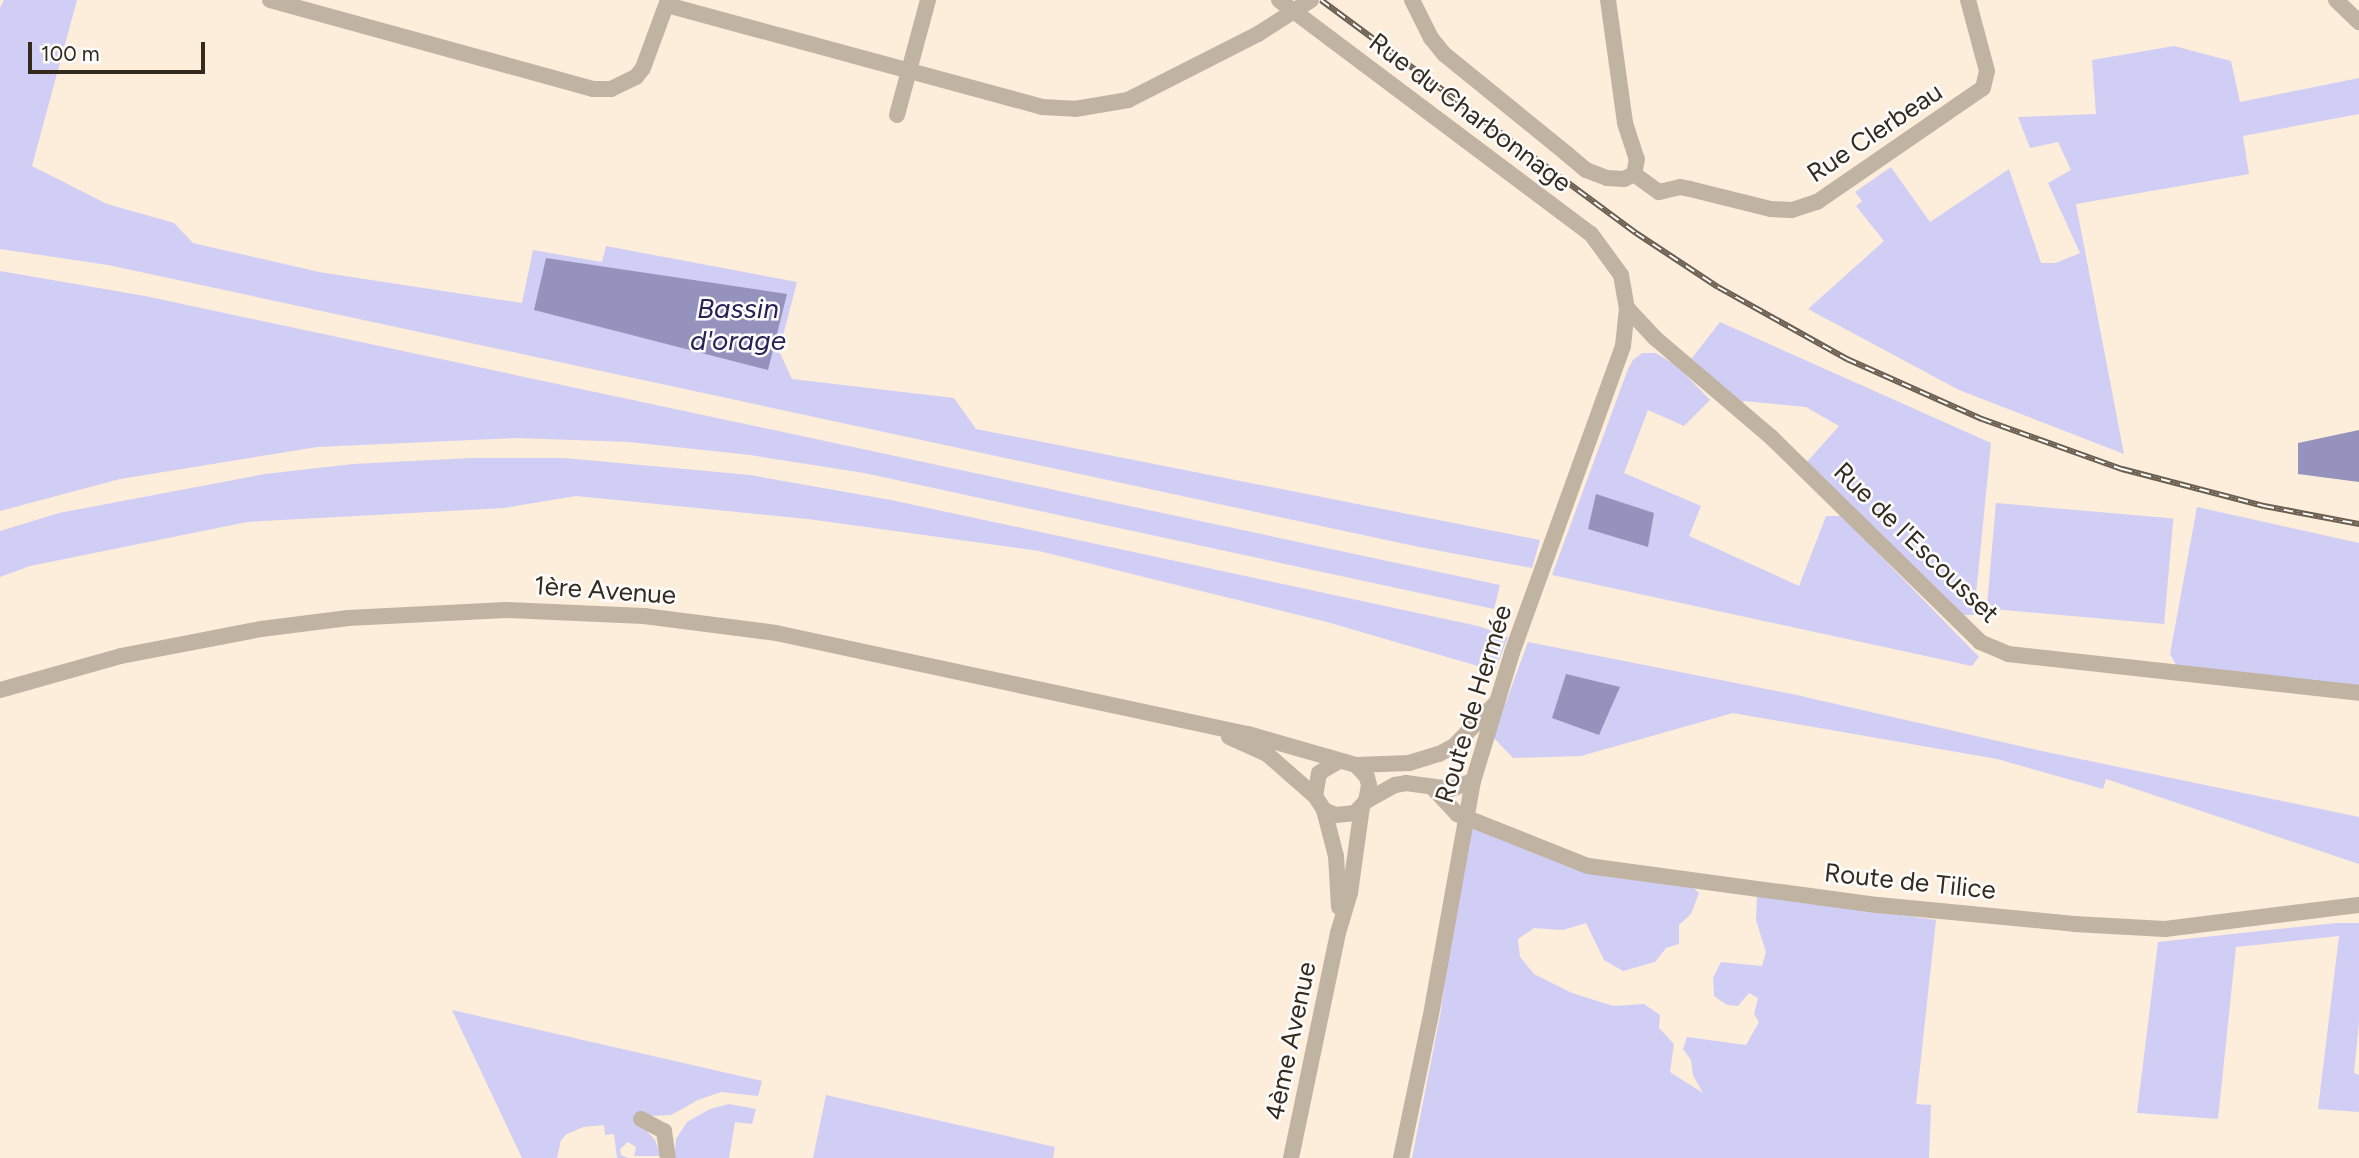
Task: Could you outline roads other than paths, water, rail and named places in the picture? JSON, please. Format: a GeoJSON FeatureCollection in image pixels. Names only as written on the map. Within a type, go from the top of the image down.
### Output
{"type":"FeatureCollection","features":[{"type":"Feature","properties":{"kind":"street"},"geometry":{"type":"LineString","coordinates":[[270,0],[593,89],[611,89],[636,77],[650,58],[667,2],[1029,105],[1075,109],[1128,100],[1151,90],[1258,34],[1311,0]]}},
{"type":"Feature","properties":{"kind":"street"},"geometry":{"type":"LineString","coordinates":[[897,115],[928,0]]}},
{"type":"Feature","properties":{"kind":"street","name":"Rue du Charbonnage"},"geometry":{"type":"LineString","coordinates":[[1279,0],[1591,234],[1621,275]]}},
{"type":"Feature","properties":{"kind":"street"},"geometry":{"type":"LineString","coordinates":[[1412,0],[1431,38],[1444,54],[1587,170],[1607,178],[1624,179],[1634,174],[1637,159],[1625,123],[1608,0]]}},
{"type":"Feature","properties":{"kind":"street","name":"Rue Clerbeau"},"geometry":{"type":"LineString","coordinates":[[1634,174],[1659,192],[1680,187],[1771,209],[1793,210],[1817,202],[1983,89],[1987,71],[1968,0]]}},
{"type":"Feature","properties":{"kind":"street"},"geometry":{"type":"LineString","coordinates":[[2336,0],[2359,22]]}},
{"type":"Feature","properties":{"kind":"street","name":"Route de Hermée"},"geometry":{"type":"LineString","coordinates":[[1401,1158],[1430,1018],[1464,816],[1497,702],[1545,560],[1623,346],[1627,308],[1621,275]]}},
{"type":"Feature","properties":{"kind":"street","name":"Rue de l'Escousset"},"geometry":{"type":"LineString","coordinates":[[1627,308],[1655,338],[1772,437],[1980,642],[2008,654],[2359,693]]}},
{"type":"Feature","properties":{"kind":"street","name":"1ère Avenue"},"geometry":{"type":"LineString","coordinates":[[0,690],[121,656],[289,625],[460,611],[572,612],[719,624],[787,635],[1270,740],[1356,765],[1409,763],[1454,746],[1497,702]]}},
{"type":"Feature","properties":{"kind":"street","name":"1ère Avenue"},"geometry":{"type":"LineString","coordinates":[[1204,726],[1267,754],[1320,803]]}},
{"type":"Feature","properties":{"kind":"street"},"geometry":{"type":"LineString","coordinates":[[1454,746],[1472,752],[1479,759]]}},
{"type":"Feature","properties":{"kind":"street"},"geometry":{"type":"LineString","coordinates":[[1339,761],[1319,773],[1320,803],[1336,816],[1346,816],[1395,785],[1451,789],[1473,781]]}},
{"type":"Feature","properties":{"kind":"street"},"geometry":{"type":"LineString","coordinates":[[1356,765],[1367,777],[1369,785],[1364,804]]}},
{"type":"Feature","properties":{"kind":"street"},"geometry":{"type":"LineString","coordinates":[[1432,787],[1457,814],[1464,816]]}},
{"type":"Feature","properties":{"kind":"street","name":"4ème Avenue"},"geometry":{"type":"LineString","coordinates":[[1320,803],[1336,856],[1340,894],[1338,933]]}},
{"type":"Feature","properties":{"kind":"street","name":"4ème Avenue"},"geometry":{"type":"LineString","coordinates":[[1291,1158],[1338,933],[1350,893],[1364,804]]}},
{"type":"Feature","properties":{"kind":"street","name":"Route de Tilice"},"geometry":{"type":"LineString","coordinates":[[1464,816],[1588,866],[1878,905],[2048,922],[2165,929],[2359,905]]}},
{"type":"Feature","properties":{"kind":"street"},"geometry":{"type":"LineString","coordinates":[[641,1119],[664,1131],[668,1158]]}},
{"type":"Feature","properties":{"kind":"water","name":"Bassin d'orage"},"geometry":{"type":"Polygon","coordinates":[[[546,258],[787,294],[768,370],[534,310],[546,258]]]}},
{"type":"Feature","properties":{"kind":"water"},"geometry":{"type":"Polygon","coordinates":[[[2359,430],[2359,482],[2298,474],[2298,443],[2359,430]]]}},
{"type":"Feature","properties":{"kind":"water"},"geometry":{"type":"Polygon","coordinates":[[[1596,494],[1654,513],[1648,547],[1588,529],[1596,494]]]}},
{"type":"Feature","properties":{"kind":"water"},"geometry":{"type":"Polygon","coordinates":[[[1566,674],[1620,687],[1599,735],[1552,718],[1566,674]]]}},
{"type":"Feature","properties":{"kind":"railway"},"geometry":{"type":"LineString","coordinates":[[1321,0],[1636,233],[1718,287],[1847,359],[1982,419],[2122,469],[2264,506],[2359,524]]}}]}
